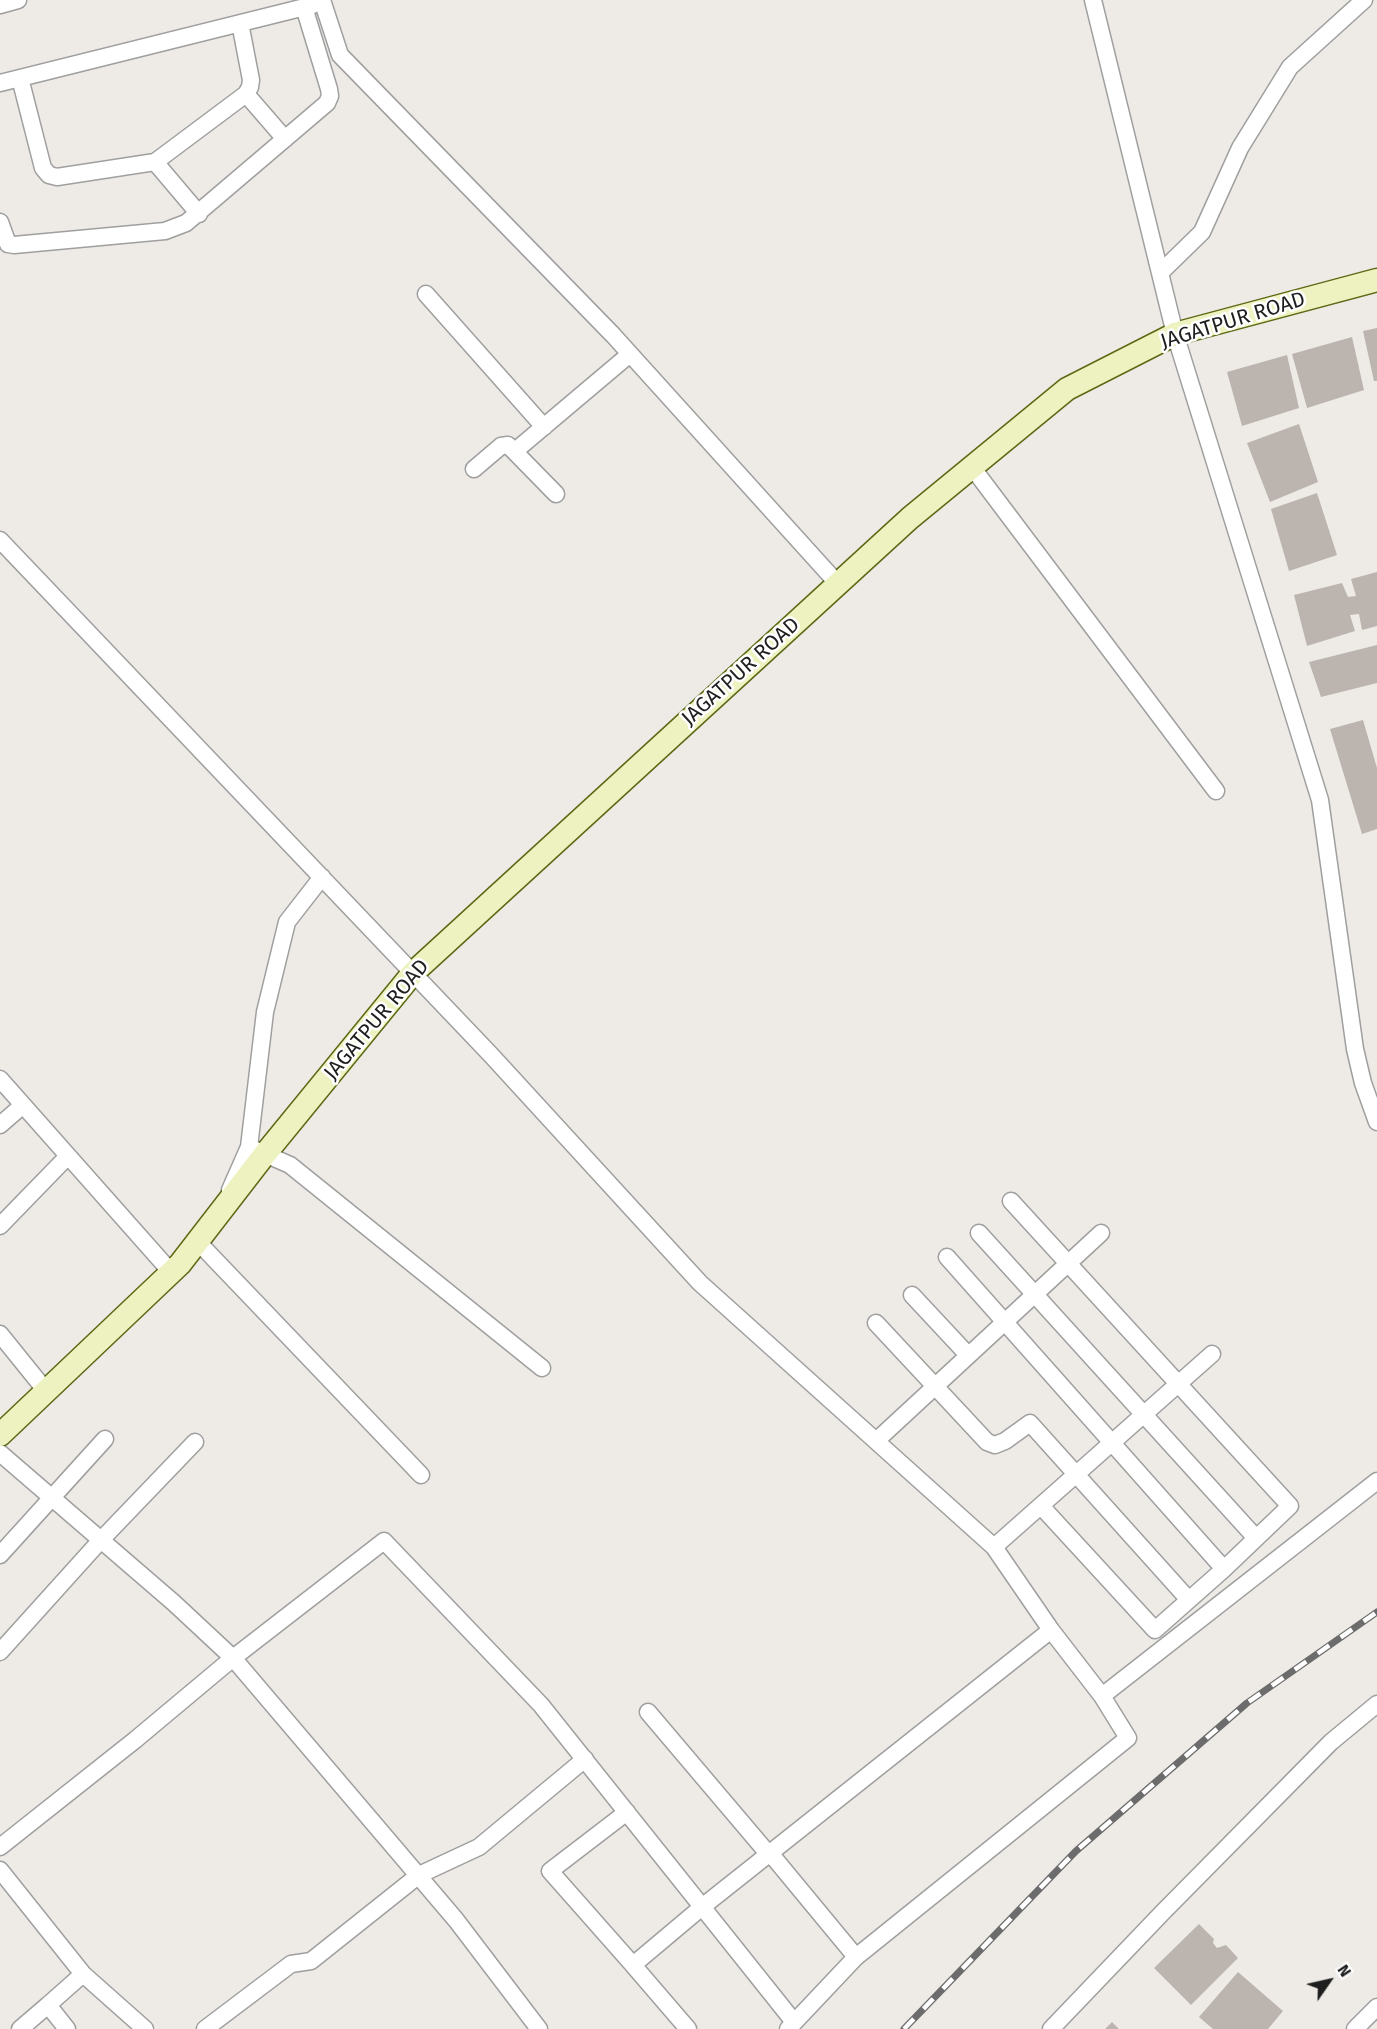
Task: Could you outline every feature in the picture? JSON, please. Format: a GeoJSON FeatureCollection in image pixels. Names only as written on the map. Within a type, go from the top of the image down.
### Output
{"type":"FeatureCollection","features":[{"type":"Feature","properties":{"kind":"street"},"geometry":{"type":"LineString","coordinates":[[0,4],[18,0]]}},
{"type":"Feature","properties":{"kind":"street"},"geometry":{"type":"LineString","coordinates":[[1093,0],[1175,334],[1320,800],[1355,1048],[1363,1083],[1377,1122]]}},
{"type":"Feature","properties":{"kind":"street"},"geometry":{"type":"LineString","coordinates":[[1160,273],[1202,232],[1240,148],[1290,67],[1364,0]]}},
{"type":"Feature","properties":{"kind":"street"},"geometry":{"type":"LineString","coordinates":[[0,83],[240,23],[294,6],[322,1],[340,55],[630,354],[838,584]]}},
{"type":"Feature","properties":{"kind":"street"},"geometry":{"type":"LineString","coordinates":[[0,222],[8,244],[14,245],[165,231],[186,223],[199,214],[327,103],[330,96],[294,6]]}},
{"type":"Feature","properties":{"kind":"street"},"geometry":{"type":"LineString","coordinates":[[20,78],[43,168],[49,175],[57,177],[155,162],[246,94],[251,80],[240,23]]}},
{"type":"Feature","properties":{"kind":"street"},"geometry":{"type":"LineString","coordinates":[[246,94],[285,139]]}},
{"type":"Feature","properties":{"kind":"street"},"geometry":{"type":"LineString","coordinates":[[155,162],[199,214]]}},
{"type":"Feature","properties":{"kind":"street","name":"JAGATPUR ROAD"},"geometry":{"type":"LineString","coordinates":[[0,1435],[171,1272],[198,1242],[216,1221],[257,1151],[413,973],[910,518],[1067,389],[1175,334],[1377,280]]}},
{"type":"Feature","properties":{"kind":"street"},"geometry":{"type":"LineString","coordinates":[[426,294],[544,427]]}},
{"type":"Feature","properties":{"kind":"street"},"geometry":{"type":"LineString","coordinates":[[515,451],[630,354]]}},
{"type":"Feature","properties":{"kind":"street"},"geometry":{"type":"LineString","coordinates":[[474,469],[501,446],[508,445],[556,494]]}},
{"type":"Feature","properties":{"kind":"street"},"geometry":{"type":"LineString","coordinates":[[972,467],[1216,791]]}},
{"type":"Feature","properties":{"kind":"street"},"geometry":{"type":"LineString","coordinates":[[0,540],[499,1063],[700,1283],[994,1547],[1051,1630],[1102,1696],[1128,1738],[856,1957],[791,2026],[702,1907],[542,1705],[384,1541],[234,1658],[0,1847]]}},
{"type":"Feature","properties":{"kind":"street","name":"JAGATPUR ROAD"},"geometry":{"type":"LineString","coordinates":[[257,1151],[265,1012],[287,922],[321,877]]}},
{"type":"Feature","properties":{"kind":"street"},"geometry":{"type":"LineString","coordinates":[[0,1079],[171,1272]]}},
{"type":"Feature","properties":{"kind":"street"},"geometry":{"type":"LineString","coordinates":[[0,1125],[23,1105]]}},
{"type":"Feature","properties":{"kind":"street"},"geometry":{"type":"LineString","coordinates":[[257,1151],[290,1165],[542,1368]]}},
{"type":"Feature","properties":{"kind":"street"},"geometry":{"type":"LineString","coordinates":[[0,1226],[68,1156]]}},
{"type":"Feature","properties":{"kind":"street"},"geometry":{"type":"LineString","coordinates":[[1011,1201],[1290,1506],[1155,1630],[1041,1506]]}},
{"type":"Feature","properties":{"kind":"street"},"geometry":{"type":"LineString","coordinates":[[979,1233],[1257,1538]]}},
{"type":"Feature","properties":{"kind":"street"},"geometry":{"type":"LineString","coordinates":[[876,1441],[1101,1233]]}},
{"type":"Feature","properties":{"kind":"street"},"geometry":{"type":"LineString","coordinates":[[198,1242],[421,1475]]}},
{"type":"Feature","properties":{"kind":"street"},"geometry":{"type":"LineString","coordinates":[[947,1257],[1224,1569]]}},
{"type":"Feature","properties":{"kind":"street"},"geometry":{"type":"LineString","coordinates":[[912,1295],[968,1355]]}},
{"type":"Feature","properties":{"kind":"street"},"geometry":{"type":"LineString","coordinates":[[876,1323],[987,1442],[995,1445],[1005,1441],[1030,1423],[1189,1600]]}},
{"type":"Feature","properties":{"kind":"street"},"geometry":{"type":"LineString","coordinates":[[0,1334],[45,1391]]}},
{"type":"Feature","properties":{"kind":"street"},"geometry":{"type":"LineString","coordinates":[[994,1547],[1212,1354]]}},
{"type":"Feature","properties":{"kind":"street"},"geometry":{"type":"LineString","coordinates":[[0,1555],[105,1439]]}},
{"type":"Feature","properties":{"kind":"street"},"geometry":{"type":"LineString","coordinates":[[0,1652],[100,1541],[195,1442]]}},
{"type":"Feature","properties":{"kind":"street"},"geometry":{"type":"LineString","coordinates":[[0,1453],[174,1603],[234,1658],[456,1920],[539,2029]]}},
{"type":"Feature","properties":{"kind":"street"},"geometry":{"type":"LineString","coordinates":[[1102,1696],[1377,1481]]}},
{"type":"Feature","properties":{"kind":"street"},"geometry":{"type":"LineString","coordinates":[[633,1965],[702,1907],[1051,1630]]}},
{"type":"Feature","properties":{"kind":"street"},"geometry":{"type":"LineString","coordinates":[[1051,2029],[1331,1742],[1377,1704]]}},
{"type":"Feature","properties":{"kind":"street"},"geometry":{"type":"LineString","coordinates":[[648,1712],[856,1957]]}},
{"type":"Feature","properties":{"kind":"street"},"geometry":{"type":"LineString","coordinates":[[204,2029],[291,1964],[311,1961],[419,1875],[479,1847],[585,1760]]}},
{"type":"Feature","properties":{"kind":"street"},"geometry":{"type":"LineString","coordinates":[[627,1812],[550,1871],[688,2029]]}},
{"type":"Feature","properties":{"kind":"street"},"geometry":{"type":"LineString","coordinates":[[0,1870],[83,1974],[145,2029]]}},
{"type":"Feature","properties":{"kind":"street"},"geometry":{"type":"LineString","coordinates":[[20,2029],[83,1974]]}},
{"type":"Feature","properties":{"kind":"street"},"geometry":{"type":"LineString","coordinates":[[48,2005],[67,2029]]}},
{"type":"Feature","properties":{"kind":"street"},"geometry":{"type":"LineString","coordinates":[[1355,2029],[1377,2007]]}},
{"type":"Feature","properties":{"kind":"building"},"geometry":{"type":"Polygon","coordinates":[[[1377,328],[1377,381],[1374,381],[1363,331],[1377,328]]]}},
{"type":"Feature","properties":{"kind":"building"},"geometry":{"type":"Polygon","coordinates":[[[1352,337],[1364,390],[1307,408],[1292,354],[1352,337]]]}},
{"type":"Feature","properties":{"kind":"building"},"geometry":{"type":"Polygon","coordinates":[[[1287,355],[1299,408],[1242,426],[1227,372],[1287,355]]]}},
{"type":"Feature","properties":{"kind":"building"},"geometry":{"type":"Polygon","coordinates":[[[1299,424],[1318,482],[1270,502],[1247,443],[1299,424]]]}},
{"type":"Feature","properties":{"kind":"building"},"geometry":{"type":"Polygon","coordinates":[[[1317,493],[1337,555],[1289,571],[1271,509],[1317,493]]]}},
{"type":"Feature","properties":{"kind":"building"},"geometry":{"type":"Polygon","coordinates":[[[1377,572],[1377,626],[1362,630],[1359,614],[1350,615],[1355,631],[1307,646],[1294,595],[1342,583],[1348,597],[1356,596],[1351,579],[1377,572]]]}},
{"type":"Feature","properties":{"kind":"building"},"geometry":{"type":"Polygon","coordinates":[[[1377,645],[1377,683],[1321,697],[1309,662],[1377,645]]]}},
{"type":"Feature","properties":{"kind":"building"},"geometry":{"type":"Polygon","coordinates":[[[1363,720],[1377,768],[1377,829],[1362,834],[1330,729],[1363,720]]]}},
{"type":"Feature","properties":{"kind":"building"},"geometry":{"type":"Polygon","coordinates":[[[1199,1924],[1214,1939],[1213,1943],[1217,1948],[1226,1945],[1238,1958],[1191,2005],[1154,1968],[1199,1924]]]}},
{"type":"Feature","properties":{"kind":"building"},"geometry":{"type":"Polygon","coordinates":[[[1238,1972],[1283,2011],[1268,2029],[1213,2029],[1199,2017],[1238,1972]]]}},
{"type":"Feature","properties":{"kind":"building"},"geometry":{"type":"Polygon","coordinates":[[[1112,2022],[1119,2029],[1105,2029],[1112,2022]]]}},
{"type":"Feature","properties":{"kind":"railway"},"geometry":{"type":"LineString","coordinates":[[904,2029],[1076,1851],[1247,1703],[1377,1612]]}}]}
